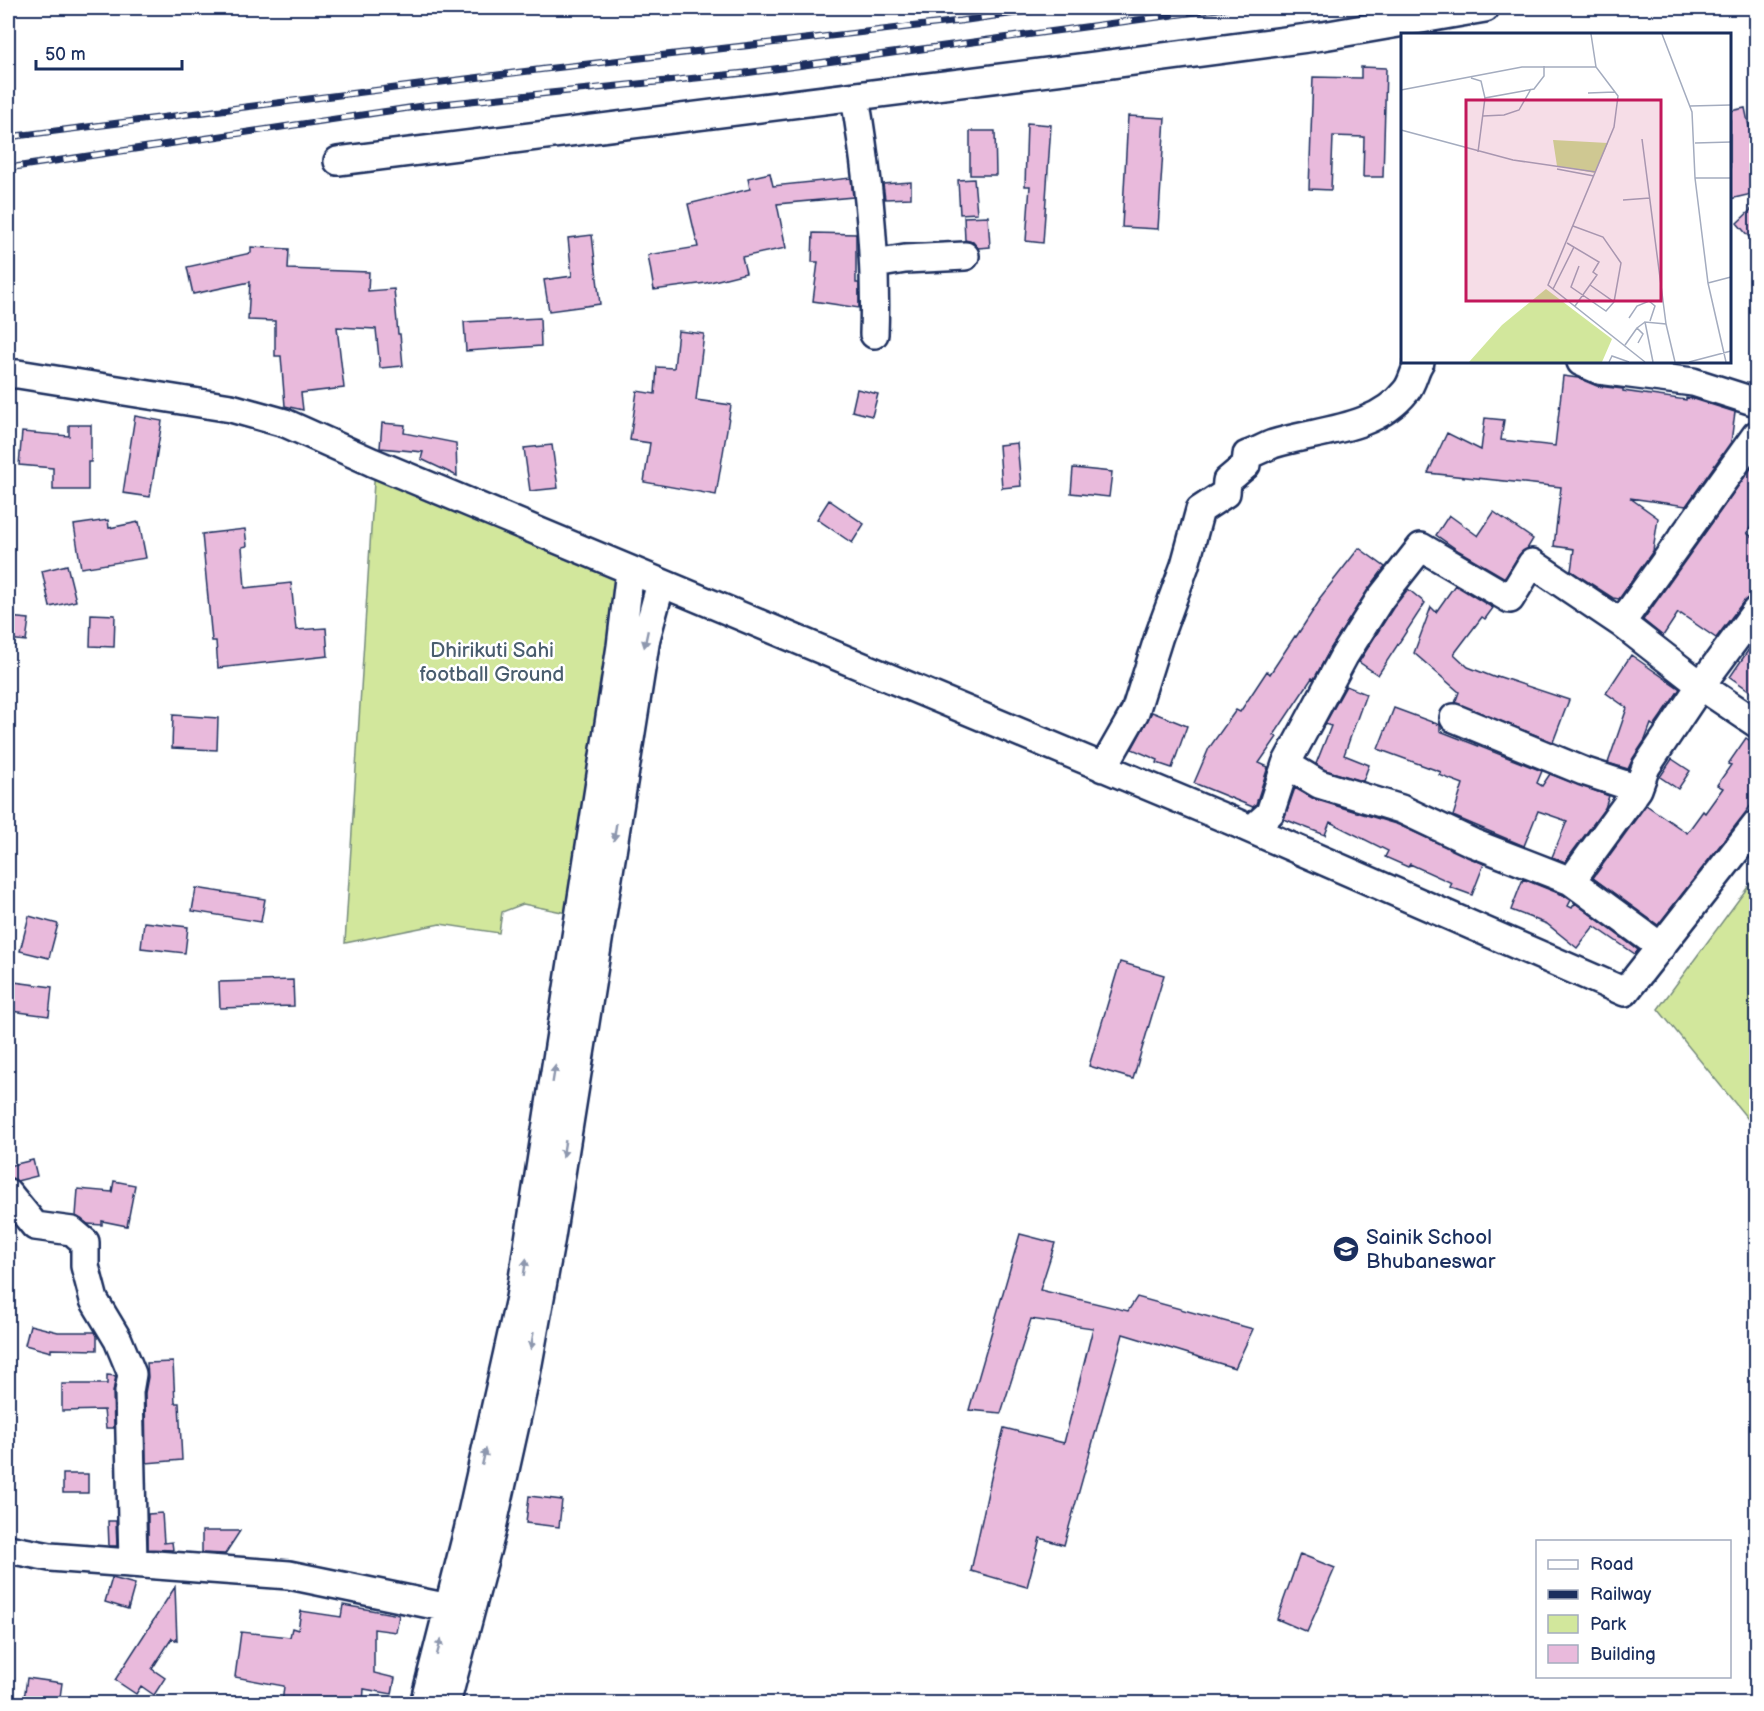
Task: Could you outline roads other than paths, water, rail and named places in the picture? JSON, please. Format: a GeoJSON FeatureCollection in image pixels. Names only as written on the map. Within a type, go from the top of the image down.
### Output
{"type":"FeatureCollection","features":[{"type":"Feature","properties":{"kind":"street"},"geometry":{"type":"LineString","coordinates":[[338,162],[1323,36],[1485,8]]}},
{"type":"Feature","properties":{"kind":"street"},"geometry":{"type":"LineString","coordinates":[[855,97],[868,189],[875,264],[874,334]]}},
{"type":"Feature","properties":{"kind":"street"},"geometry":{"type":"LineString","coordinates":[[875,264],[905,259],[965,256]]}},
{"type":"Feature","properties":{"kind":"street"},"geometry":{"type":"LineString","coordinates":[[1103,768],[1135,712],[1159,636],[1185,566],[1200,510],[1226,493],[1227,481],[1246,465],[1247,455],[1274,444],[1330,432],[1365,420],[1386,409],[1406,391],[1420,363]]}},
{"type":"Feature","properties":{"kind":"street"},"geometry":{"type":"LineString","coordinates":[[1583,363],[1599,370],[1693,382],[1756,402]]}},
{"type":"Feature","properties":{"kind":"street"},"geometry":{"type":"LineString","coordinates":[[8,374],[231,408],[285,423],[372,462],[1252,829],[1626,992],[1756,825]]}},
{"type":"Feature","properties":{"kind":"street"},"geometry":{"type":"LineString","coordinates":[[1621,623],[1756,435]]}},
{"type":"Feature","properties":{"kind":"street"},"geometry":{"type":"LineString","coordinates":[[1252,829],[1270,813],[1286,764],[1350,646],[1380,599],[1421,547],[1510,599],[1532,563],[1621,623],[1701,686],[1756,723]]}},
{"type":"Feature","properties":{"kind":"street"},"geometry":{"type":"LineString","coordinates":[[424,1704],[449,1608],[520,1298],[621,646],[630,570]]}},
{"type":"Feature","properties":{"kind":"street"},"geometry":{"type":"LineString","coordinates":[[446,1704],[490,1537],[525,1380],[551,1237],[646,638],[661,583]]}},
{"type":"Feature","properties":{"kind":"street"},"geometry":{"type":"LineString","coordinates":[[1571,881],[1638,789],[1646,767],[1756,611]]}},
{"type":"Feature","properties":{"kind":"street"},"geometry":{"type":"LineString","coordinates":[[1454,718],[1583,771],[1638,789]]}},
{"type":"Feature","properties":{"kind":"street"},"geometry":{"type":"LineString","coordinates":[[1286,764],[1319,784],[1401,809],[1473,843],[1571,881],[1661,947]]}},
{"type":"Feature","properties":{"kind":"street"},"geometry":{"type":"LineString","coordinates":[[8,1193],[35,1226],[72,1231],[85,1242],[85,1266],[94,1300],[118,1340],[132,1374],[129,1392],[133,1562]]}},
{"type":"Feature","properties":{"kind":"street"},"geometry":{"type":"LineString","coordinates":[[8,1549],[50,1557],[289,1575],[449,1608]]}},
{"type":"Feature","properties":{"kind":"railway"},"geometry":{"type":"LineString","coordinates":[[8,137],[1052,8]]}},
{"type":"Feature","properties":{"kind":"railway"},"geometry":{"type":"LineString","coordinates":[[8,168],[422,106],[745,73],[1225,8]]}},
{"type":"Feature","properties":{"kind":"place","name":"Sainik School Bhubaneswar"},"geometry":{"type":"Point","coordinates":[1346,1249]}},
{"type":"Feature","properties":{"kind":"park label","name":"Dhirikuti Sahi football Ground"},"geometry":{"type":"Point","coordinates":[492,662]}}]}
